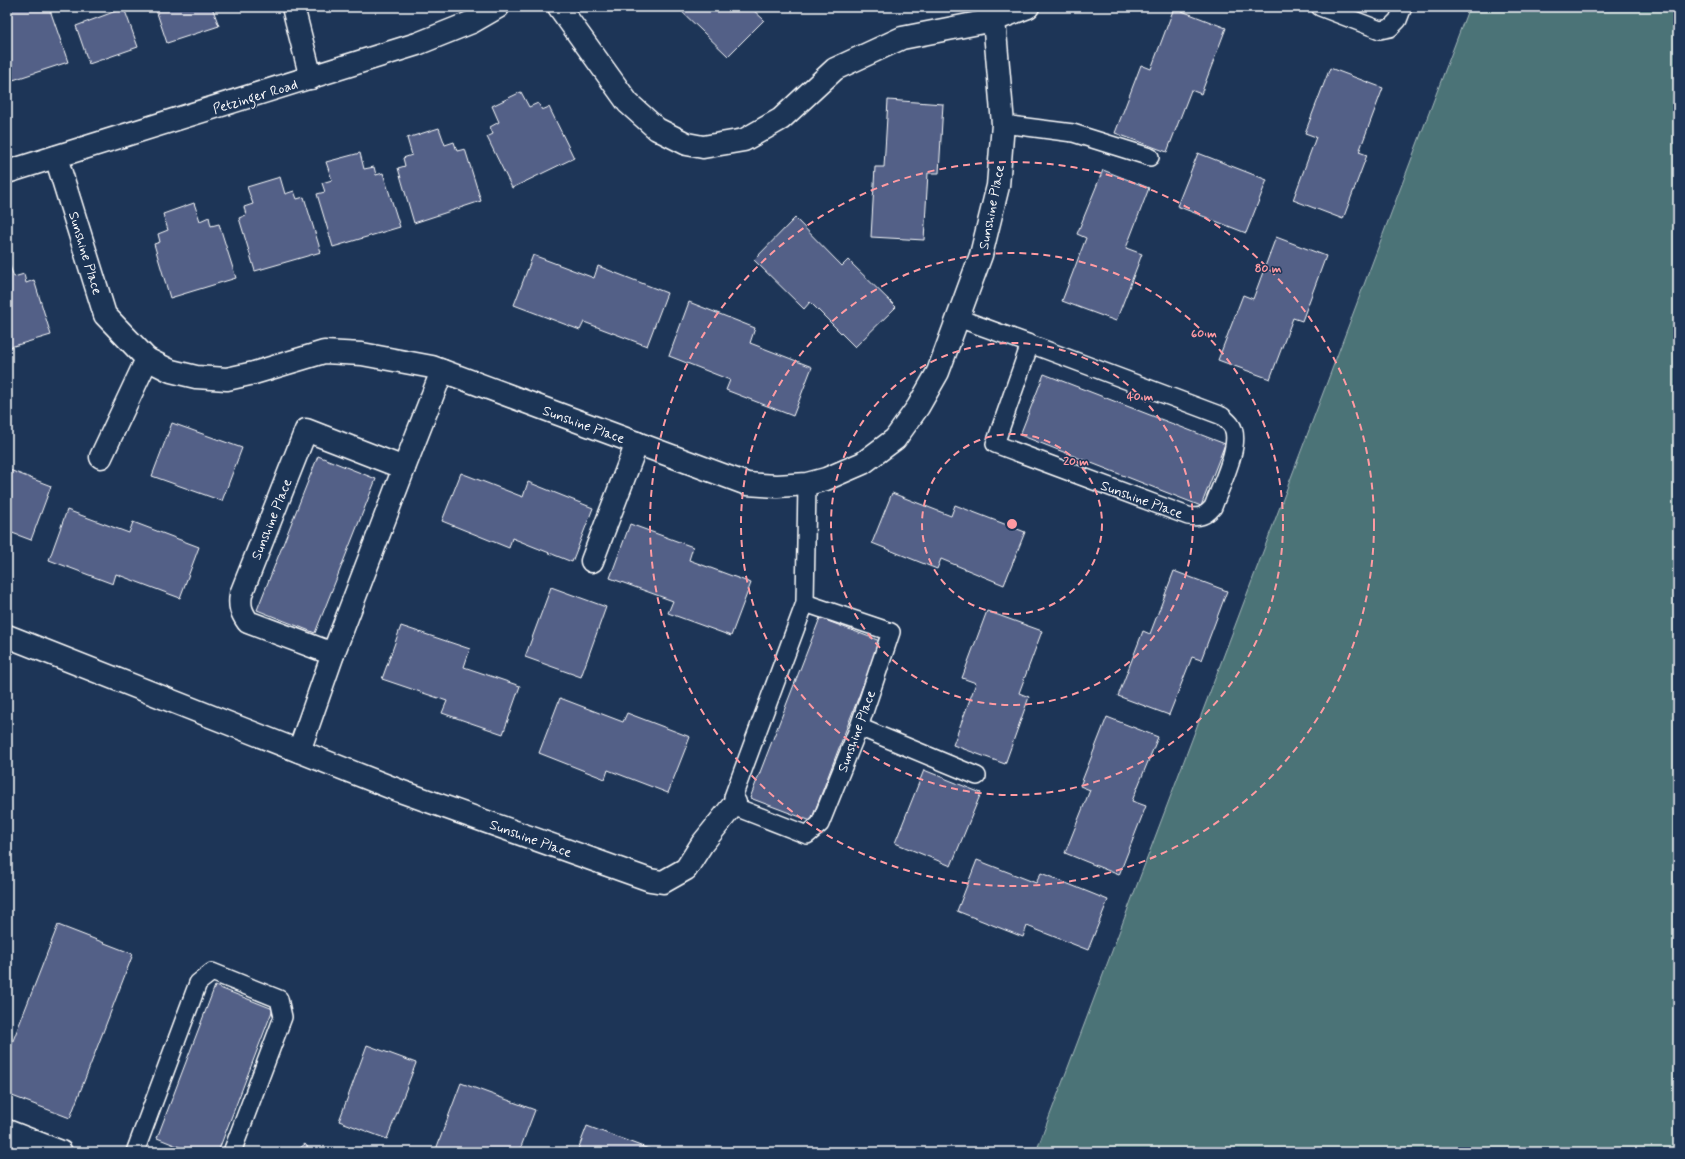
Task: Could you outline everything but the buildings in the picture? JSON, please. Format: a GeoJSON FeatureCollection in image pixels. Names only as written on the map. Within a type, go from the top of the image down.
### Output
{"type":"FeatureCollection","features":[{"type":"Feature","properties":{"kind":"street"},"geometry":{"type":"LineString","coordinates":[[293,7],[311,78]]}},
{"type":"Feature","properties":{"kind":"street","name":"Petzinger Road"},"geometry":{"type":"LineString","coordinates":[[7,172],[417,44],[472,22],[498,7]]}},
{"type":"Feature","properties":{"kind":"street"},"geometry":{"type":"LineString","coordinates":[[559,7],[628,103],[657,129],[687,144],[703,147],[744,140],[781,119],[835,69],[902,38],[994,20],[1028,7]]}},
{"type":"Feature","properties":{"kind":"street","name":"Sunshine Place"},"geometry":{"type":"LineString","coordinates":[[56,157],[105,314],[146,360],[171,371],[196,377],[227,378],[254,373],[324,352],[362,354],[432,367],[747,484],[777,486],[807,484],[826,479],[863,463],[895,439],[918,407],[938,372],[981,255],[998,186],[1003,124],[994,20]]}},
{"type":"Feature","properties":{"kind":"street"},"geometry":{"type":"LineString","coordinates":[[101,457],[146,360]]}},
{"type":"Feature","properties":{"kind":"street"},"geometry":{"type":"LineString","coordinates":[[299,751],[333,654],[442,371]]}},
{"type":"Feature","properties":{"kind":"street","name":"Sunshine Place"},"geometry":{"type":"LineString","coordinates":[[333,654],[248,622],[242,614],[240,604],[241,594],[306,430],[404,468]]}},
{"type":"Feature","properties":{"kind":"street","name":"Sunshine Place"},"geometry":{"type":"LineString","coordinates":[[592,561],[637,443]]}},
{"type":"Feature","properties":{"kind":"street","name":"Sunshine Place"},"geometry":{"type":"LineString","coordinates":[[7,636],[408,794],[650,880],[663,882],[686,869],[702,844],[735,803]]}},
{"type":"Feature","properties":{"kind":"street"},"geometry":{"type":"LineString","coordinates":[[14,1140],[61,1152]]}},
{"type":"Feature","properties":{"kind":"lane"},"geometry":{"type":"LineString","coordinates":[[1320,7],[1380,30],[1390,28],[1398,20],[1403,7]]}},
{"type":"Feature","properties":{"kind":"lane"},"geometry":{"type":"LineString","coordinates":[[1003,124],[1073,133],[1150,157]]}},
{"type":"Feature","properties":{"kind":"lane","name":"Sunshine Place"},"geometry":{"type":"LineString","coordinates":[[958,318],[1030,344],[1222,416],[1232,425],[1236,438],[1234,450],[1213,507],[1207,514],[1198,518],[1188,516],[995,444],[1030,344]]}},
{"type":"Feature","properties":{"kind":"lane"},"geometry":{"type":"LineString","coordinates":[[735,803],[733,797],[805,603],[807,484]]}},
{"type":"Feature","properties":{"kind":"lane","name":"Sunshine Place"},"geometry":{"type":"LineString","coordinates":[[735,803],[738,808],[807,835],[820,824],[859,727],[891,632],[805,603]]}},
{"type":"Feature","properties":{"kind":"lane"},"geometry":{"type":"LineString","coordinates":[[859,727],[977,776]]}},
{"type":"Feature","properties":{"kind":"lane"},"geometry":{"type":"LineString","coordinates":[[135,1152],[198,983],[212,972],[278,998],[283,1017],[232,1152]]}},
{"type":"Feature","properties":{"kind":"green space"},"geometry":{"type":"Polygon","coordinates":[[[1469,7],[1678,7],[1678,1152],[1036,1152],[1469,7]]]}}]}
